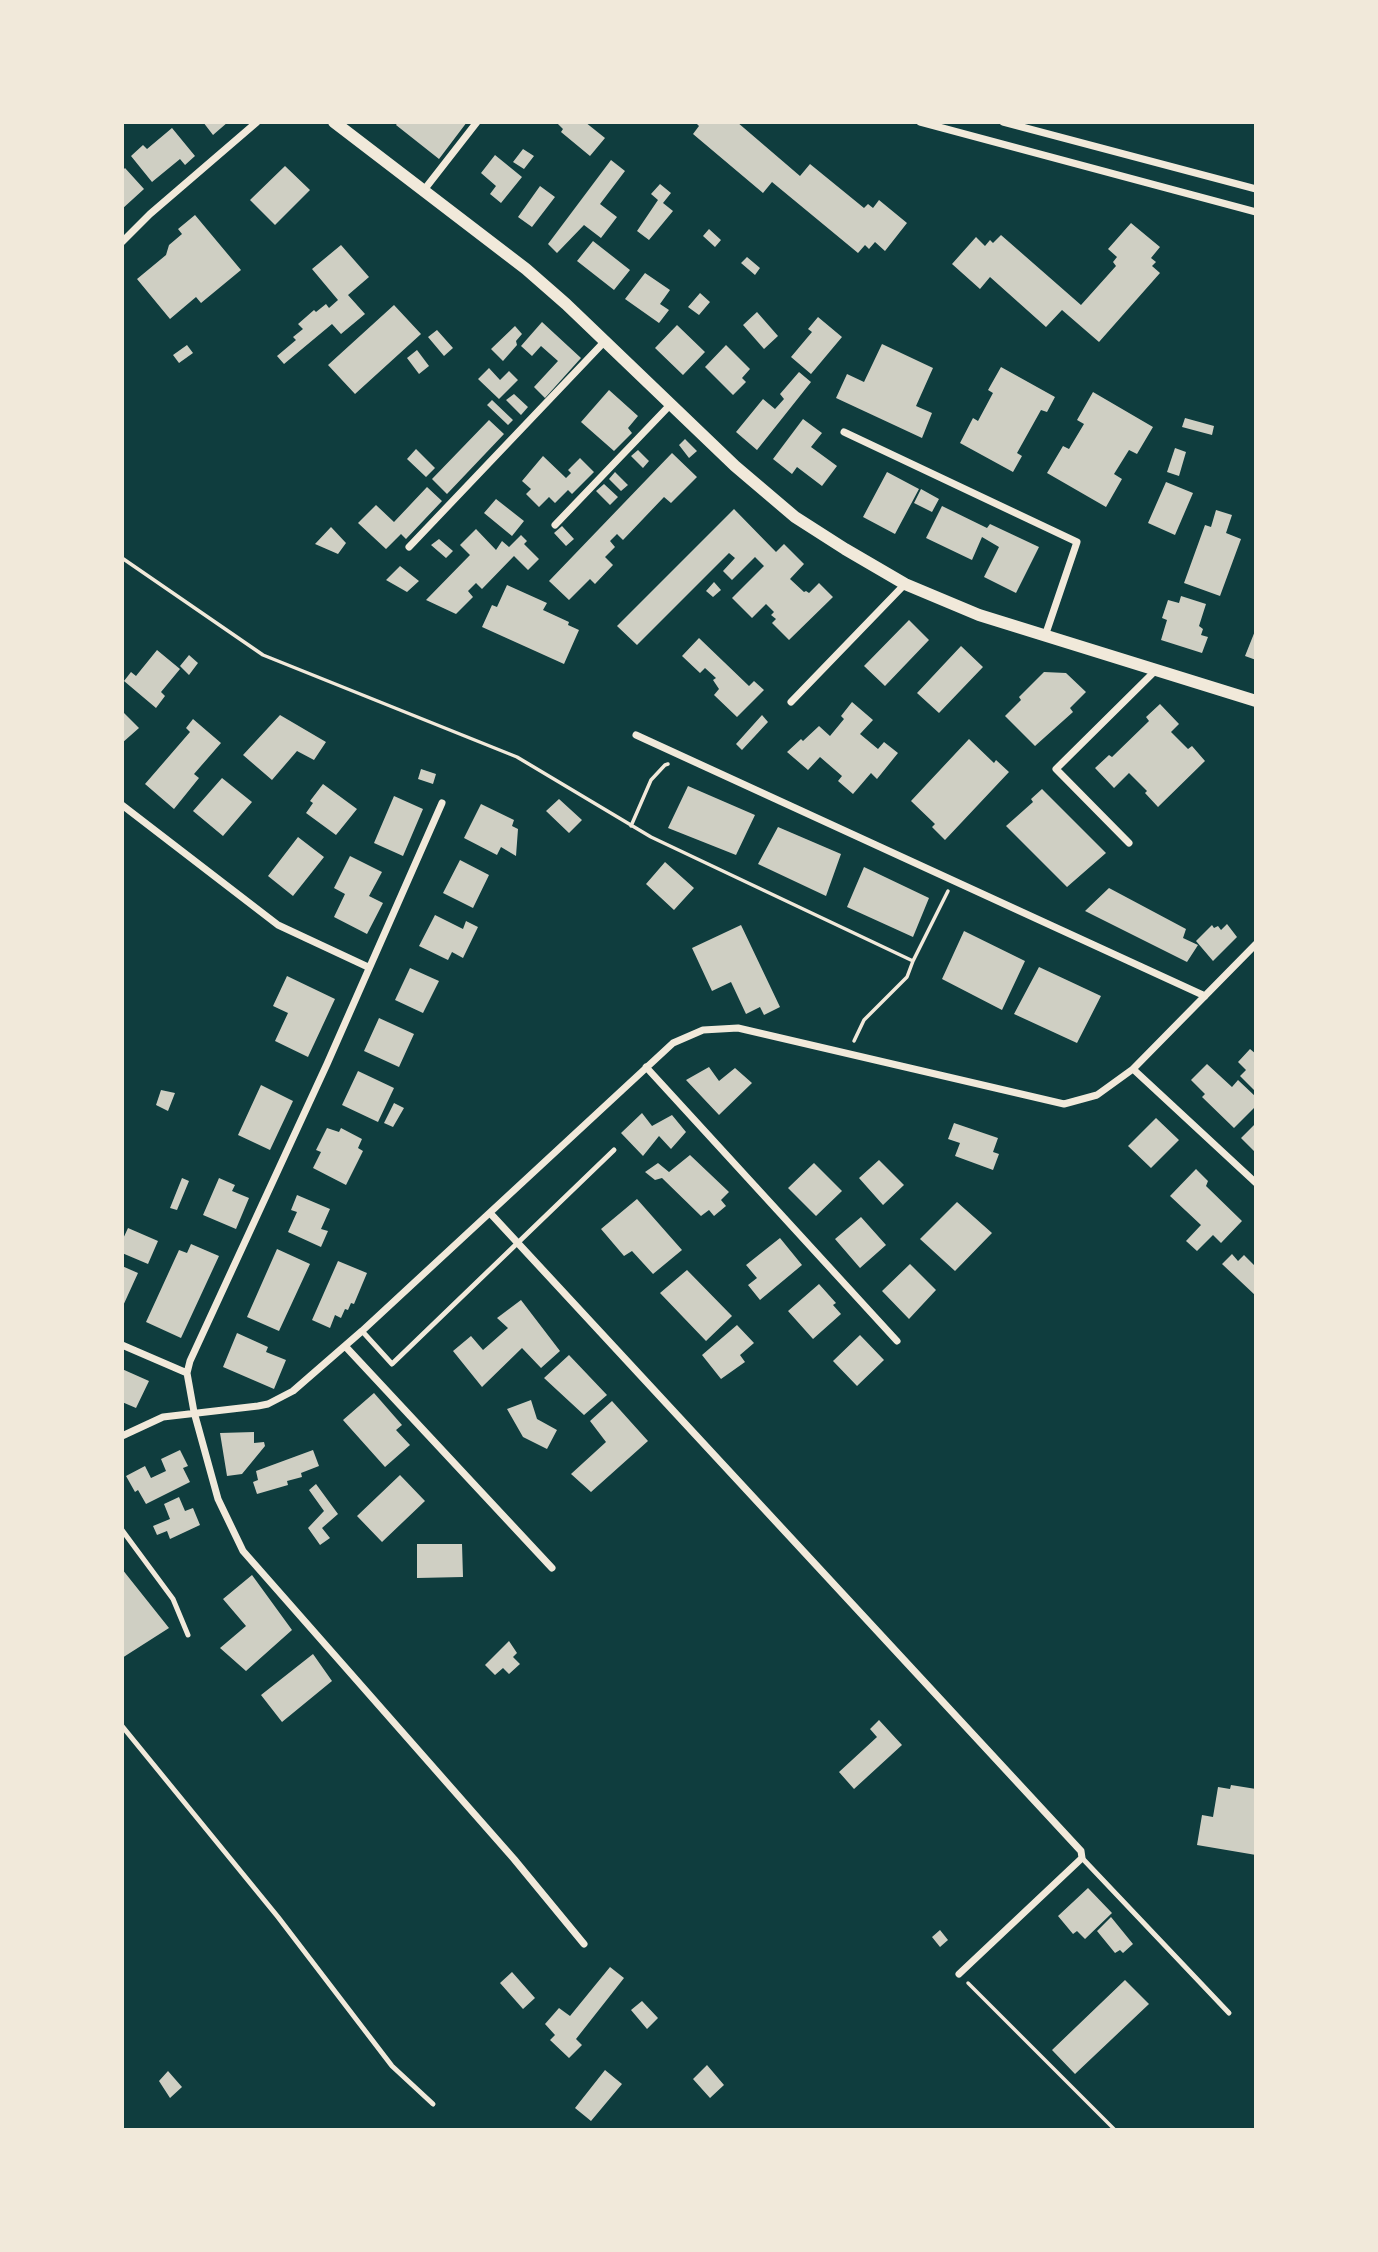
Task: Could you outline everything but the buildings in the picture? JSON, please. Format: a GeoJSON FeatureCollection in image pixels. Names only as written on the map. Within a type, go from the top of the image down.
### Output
{"type":"FeatureCollection","features":[{"type":"Feature","properties":{"kind":"street"},"geometry":{"type":"LineString","coordinates":[[122,242],[150,214],[257,122]]}},
{"type":"Feature","properties":{"kind":"street"},"geometry":{"type":"LineString","coordinates":[[334,122],[526,269],[735,466],[795,517],[845,549],[905,584],[979,615],[1255,701]]}},
{"type":"Feature","properties":{"kind":"street"},"geometry":{"type":"LineString","coordinates":[[424,190],[477,122]]}},
{"type":"Feature","properties":{"kind":"street"},"geometry":{"type":"LineString","coordinates":[[920,122],[1255,212]]}},
{"type":"Feature","properties":{"kind":"street"},"geometry":{"type":"LineString","coordinates":[[1003,122],[1255,189]]}},
{"type":"Feature","properties":{"kind":"street"},"geometry":{"type":"LineString","coordinates":[[409,547],[605,341]]}},
{"type":"Feature","properties":{"kind":"street"},"geometry":{"type":"LineString","coordinates":[[555,525],[670,405]]}},
{"type":"Feature","properties":{"kind":"street"},"geometry":{"type":"LineString","coordinates":[[844,432],[1077,542],[1045,637]]}},
{"type":"Feature","properties":{"kind":"street"},"geometry":{"type":"LineString","coordinates":[[791,702],[905,584]]}},
{"type":"Feature","properties":{"kind":"street"},"geometry":{"type":"LineString","coordinates":[[1129,843],[1056,769],[1155,671]]}},
{"type":"Feature","properties":{"kind":"street"},"geometry":{"type":"LineString","coordinates":[[636,735],[1205,996]]}},
{"type":"Feature","properties":{"kind":"street"},"geometry":{"type":"LineString","coordinates":[[442,803],[190,1360],[187,1373],[194,1412],[218,1499],[243,1550],[514,1859],[584,1944]]}},
{"type":"Feature","properties":{"kind":"street"},"geometry":{"type":"LineString","coordinates":[[122,805],[278,925],[368,967]]}},
{"type":"Feature","properties":{"kind":"street"},"geometry":{"type":"LineString","coordinates":[[122,1436],[163,1417],[268,1404],[293,1391],[491,1213],[673,1043],[703,1030],[738,1028],[1064,1104],[1097,1095],[1133,1069],[1255,944]]}},
{"type":"Feature","properties":{"kind":"street"},"geometry":{"type":"LineString","coordinates":[[646,1067],[897,1341]]}},
{"type":"Feature","properties":{"kind":"street"},"geometry":{"type":"LineString","coordinates":[[1133,1069],[1255,1183]]}},
{"type":"Feature","properties":{"kind":"street"},"geometry":{"type":"LineString","coordinates":[[491,1213],[1082,1851],[1082,1858],[959,1974]]}},
{"type":"Feature","properties":{"kind":"street"},"geometry":{"type":"LineString","coordinates":[[122,1345],[187,1373]]}},
{"type":"Feature","properties":{"kind":"street"},"geometry":{"type":"LineString","coordinates":[[345,1346],[552,1568]]}},
{"type":"Feature","properties":{"kind":"lane"},"geometry":{"type":"LineString","coordinates":[[362,1331],[392,1364],[614,1150]]}},
{"type":"Feature","properties":{"kind":"lane"},"geometry":{"type":"LineString","coordinates":[[122,1530],[173,1599],[188,1635]]}},
{"type":"Feature","properties":{"kind":"lane"},"geometry":{"type":"LineString","coordinates":[[122,1727],[278,1916],[392,2066],[433,2104]]}},
{"type":"Feature","properties":{"kind":"lane"},"geometry":{"type":"LineString","coordinates":[[1082,1858],[1229,2013]]}},
{"type":"Feature","properties":{"kind":"path"},"geometry":{"type":"LineString","coordinates":[[122,558],[263,655],[517,757],[651,837],[913,961]]}},
{"type":"Feature","properties":{"kind":"path"},"geometry":{"type":"LineString","coordinates":[[849,1054],[864,1020],[907,977],[948,891]]}},
{"type":"Feature","properties":{"kind":"path"},"geometry":{"type":"LineString","coordinates":[[959,1974],[1115,2130]]}}]}
